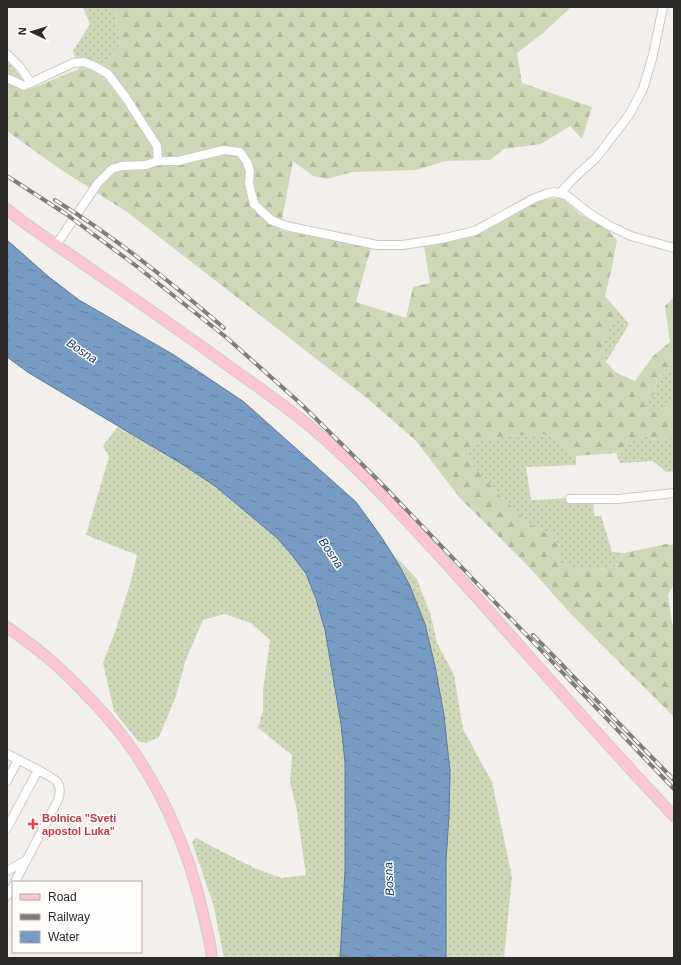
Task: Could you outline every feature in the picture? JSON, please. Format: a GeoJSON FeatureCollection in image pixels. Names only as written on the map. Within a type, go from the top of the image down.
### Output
{"type":"FeatureCollection","features":[{"type":"Feature","properties":{"kind":"main road"},"geometry":{"type":"LineString","coordinates":[[7,209],[56,245],[192,339],[311,427],[402,516],[674,816]]}},
{"type":"Feature","properties":{"kind":"main road"},"geometry":{"type":"LineString","coordinates":[[7,627],[47,657],[73,681],[107,717],[133,751],[154,786],[179,835],[191,868],[202,908],[212,958]]}},
{"type":"Feature","properties":{"kind":"street"},"geometry":{"type":"LineString","coordinates":[[560,193],[596,158],[630,115],[643,89],[663,7]]}},
{"type":"Feature","properties":{"kind":"street"},"geometry":{"type":"LineString","coordinates":[[7,54],[20,67],[31,83]]}},
{"type":"Feature","properties":{"kind":"street"},"geometry":{"type":"LineString","coordinates":[[7,78],[24,86],[73,63],[84,62],[94,66],[108,74],[126,98],[157,146],[158,161]]}},
{"type":"Feature","properties":{"kind":"street"},"geometry":{"type":"LineString","coordinates":[[56,245],[98,183],[112,169],[122,166],[146,165],[158,161],[178,161],[224,150],[240,152],[247,162],[250,171],[249,184],[254,204],[271,220],[286,226],[378,245],[403,245],[441,239],[475,231],[533,199],[554,192],[570,198],[590,214],[631,236],[674,248]]}},
{"type":"Feature","properties":{"kind":"street"},"geometry":{"type":"LineString","coordinates":[[570,499],[618,499],[674,493]]}},
{"type":"Feature","properties":{"kind":"street"},"geometry":{"type":"LineString","coordinates":[[7,754],[54,779],[59,787],[60,797],[16,881]]}},
{"type":"Feature","properties":{"kind":"street"},"geometry":{"type":"LineString","coordinates":[[7,781],[18,760]]}},
{"type":"Feature","properties":{"kind":"street"},"geometry":{"type":"LineString","coordinates":[[7,828],[38,770]]}},
{"type":"Feature","properties":{"kind":"street"},"geometry":{"type":"LineString","coordinates":[[7,871],[26,860]]}},
{"type":"Feature","properties":{"kind":"green space"},"geometry":{"type":"Polygon","coordinates":[[[83,7],[114,7],[120,40],[106,66],[79,69],[73,51],[90,24],[83,7]]]}},
{"type":"Feature","properties":{"kind":"green space"},"geometry":{"type":"Polygon","coordinates":[[[114,7],[571,7],[543,33],[517,53],[522,83],[592,107],[582,139],[570,126],[541,144],[504,149],[490,160],[445,161],[417,170],[352,172],[327,179],[313,176],[293,161],[280,230],[371,248],[356,302],[406,318],[413,287],[430,283],[424,246],[479,234],[543,199],[562,198],[580,214],[605,227],[617,240],[605,296],[618,311],[602,342],[606,362],[615,372],[635,381],[653,356],[670,342],[665,306],[674,297],[674,362],[657,379],[654,394],[644,405],[647,409],[657,411],[674,404],[674,436],[662,441],[644,436],[631,441],[616,453],[576,456],[547,434],[508,436],[481,441],[468,453],[472,464],[501,497],[535,528],[552,534],[559,548],[559,564],[595,570],[616,566],[624,553],[666,544],[674,545],[674,584],[668,595],[672,623],[674,625],[674,717],[570,613],[528,566],[460,498],[416,441],[368,399],[127,212],[60,169],[7,131],[7,87],[10,89],[30,89],[79,69],[106,66],[120,40],[114,7]]]}},
{"type":"Feature","properties":{"kind":"green space"},"geometry":{"type":"Polygon","coordinates":[[[7,60],[30,89],[10,89],[7,87],[7,60]]]}},
{"type":"Feature","properties":{"kind":"green space"},"geometry":{"type":"Polygon","coordinates":[[[618,311],[629,324],[606,362],[602,342],[618,311]]]}},
{"type":"Feature","properties":{"kind":"green space"},"geometry":{"type":"Polygon","coordinates":[[[674,362],[674,404],[657,411],[646,409],[644,404],[654,394],[657,379],[674,362]]]}},
{"type":"Feature","properties":{"kind":"green space"},"geometry":{"type":"Polygon","coordinates":[[[119,425],[204,478],[272,534],[293,556],[314,594],[323,622],[332,665],[345,762],[347,835],[340,958],[224,958],[214,907],[192,842],[196,838],[254,868],[282,878],[306,875],[296,805],[290,783],[292,755],[258,728],[263,710],[263,690],[270,640],[251,623],[224,614],[203,620],[186,659],[176,696],[159,737],[146,743],[138,741],[114,711],[103,663],[115,632],[131,581],[137,555],[86,535],[109,457],[103,446],[119,425]]]}},
{"type":"Feature","properties":{"kind":"green space"},"geometry":{"type":"Polygon","coordinates":[[[547,434],[576,456],[576,465],[526,467],[531,500],[593,497],[594,516],[601,516],[612,552],[624,553],[616,566],[595,570],[558,564],[559,548],[552,534],[535,528],[501,497],[472,464],[468,453],[481,441],[508,436],[547,434]]]}},
{"type":"Feature","properties":{"kind":"green space"},"geometry":{"type":"Polygon","coordinates":[[[644,436],[662,441],[674,436],[674,471],[666,472],[653,461],[620,463],[616,453],[631,441],[644,436]]]}},
{"type":"Feature","properties":{"kind":"green space"},"geometry":{"type":"Polygon","coordinates":[[[396,557],[417,579],[431,616],[437,643],[454,675],[463,729],[492,782],[512,877],[504,958],[446,958],[446,862],[450,771],[444,715],[435,666],[425,624],[410,586],[396,557]]]}},
{"type":"Feature","properties":{"kind":"water","name":"Bosna"},"geometry":{"type":"Polygon","coordinates":[[[7,240],[49,277],[79,300],[174,355],[244,402],[356,502],[398,563],[410,586],[425,624],[435,666],[444,715],[450,771],[446,862],[446,958],[340,958],[345,870],[345,763],[341,724],[325,630],[316,599],[306,574],[277,538],[215,486],[182,464],[29,373],[7,357],[7,240]]]}},
{"type":"Feature","properties":{"kind":"railway"},"geometry":{"type":"LineString","coordinates":[[7,176],[66,214],[135,265],[227,338],[300,403],[378,480],[674,789]]}},
{"type":"Feature","properties":{"kind":"railway"},"geometry":{"type":"LineString","coordinates":[[55,200],[121,245],[184,294],[224,328]]}},
{"type":"Feature","properties":{"kind":"railway"},"geometry":{"type":"LineString","coordinates":[[533,635],[674,780]]}},
{"type":"Feature","properties":{"kind":"place","name":"Bolnica \"Sveti apostol Luka\""},"geometry":{"type":"Point","coordinates":[33,824]}}]}
